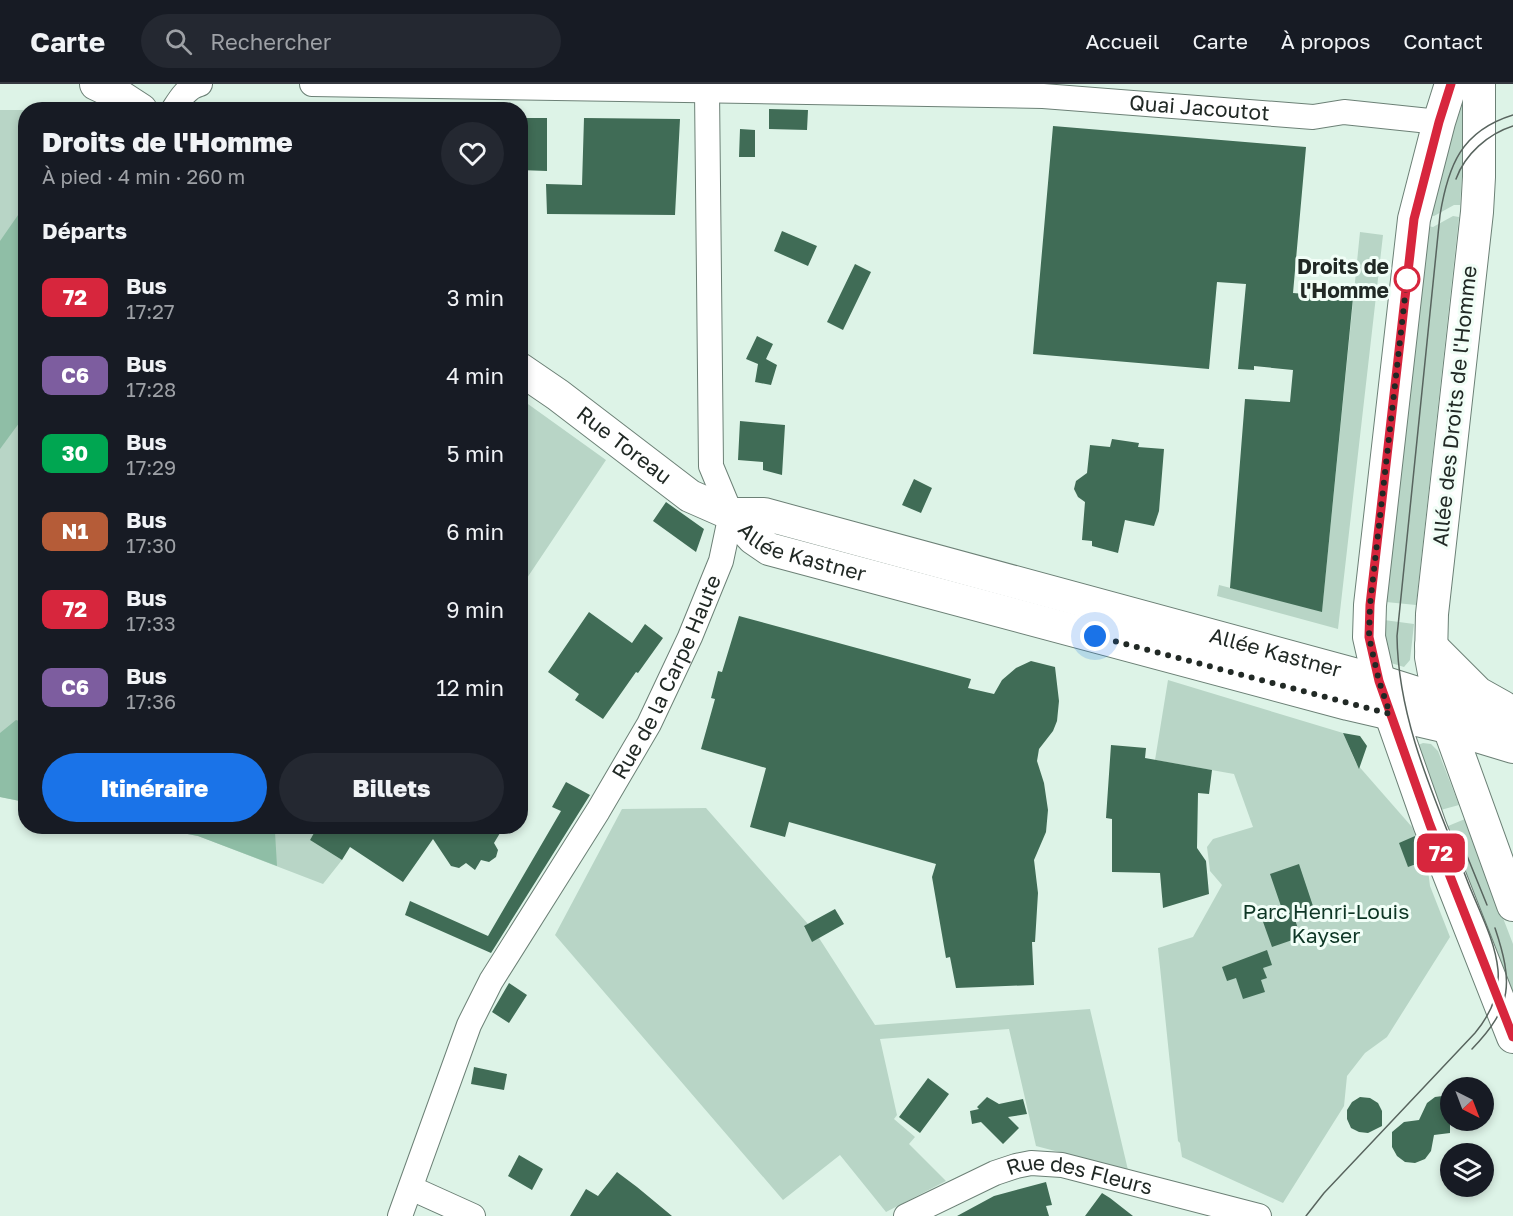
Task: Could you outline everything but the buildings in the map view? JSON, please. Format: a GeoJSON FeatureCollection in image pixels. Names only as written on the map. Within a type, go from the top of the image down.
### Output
{"type":"FeatureCollection","features":[{"type":"Feature","properties":{"kind":"main road"},"geometry":{"type":"LineString","coordinates":[[96,84],[129,102]]}},
{"type":"Feature","properties":{"kind":"main road"},"geometry":{"type":"LineString","coordinates":[[1451,84],[1414,219],[1370,605],[1369,637],[1379,681],[1390,714],[1430,825],[1513,1037]]}},
{"type":"Feature","properties":{"kind":"main road","name":"Allée des Droits de l'Homme"},"geometry":{"type":"LineString","coordinates":[[1479,84],[1477,210],[1433,603],[1431,657],[1443,713],[1513,905]]}},
{"type":"Feature","properties":{"kind":"main road","name":"Rue Toreau"},"geometry":{"type":"LineString","coordinates":[[528,374],[690,496],[731,514]]}},
{"type":"Feature","properties":{"kind":"main road","name":"Allée Kastner"},"geometry":{"type":"LineString","coordinates":[[731,514],[764,514],[1379,681],[1443,713]]}},
{"type":"Feature","properties":{"kind":"main road","name":"Allée Kastner"},"geometry":{"type":"LineString","coordinates":[[731,514],[753,538],[769,549],[1390,714],[1443,713]]}},
{"type":"Feature","properties":{"kind":"main road"},"geometry":{"type":"LineString","coordinates":[[862,574],[868,542]]}},
{"type":"Feature","properties":{"kind":"main road"},"geometry":{"type":"LineString","coordinates":[[1431,645],[1478,693],[1513,714]]}},
{"type":"Feature","properties":{"kind":"main road"},"geometry":{"type":"LineString","coordinates":[[1443,713],[1513,714]]}},
{"type":"Feature","properties":{"kind":"main road"},"geometry":{"type":"LineString","coordinates":[[1443,713],[1513,747]]}},
{"type":"Feature","properties":{"kind":"street"},"geometry":{"type":"LineString","coordinates":[[179,102],[193,86],[200,84]]}},
{"type":"Feature","properties":{"kind":"street","name":"Quai Jacoutot"},"geometry":{"type":"LineString","coordinates":[[312,84],[988,94],[1043,96],[1313,117],[1344,112],[1439,122]]}},
{"type":"Feature","properties":{"kind":"street"},"geometry":{"type":"LineString","coordinates":[[707,90],[711,466],[731,514]]}},
{"type":"Feature","properties":{"kind":"street","name":"Rue de la Carpe Haute"},"geometry":{"type":"LineString","coordinates":[[400,1216],[469,1025],[491,981],[598,811],[649,724],[690,637],[721,561],[731,514]]}},
{"type":"Feature","properties":{"kind":"street","name":"Rue des Fleurs"},"geometry":{"type":"LineString","coordinates":[[906,1216],[994,1173],[1031,1163],[1062,1165],[1259,1216]]}},
{"type":"Feature","properties":{"kind":"street"},"geometry":{"type":"LineString","coordinates":[[411,1188],[473,1216]]}},
{"type":"Feature","properties":{"kind":"green space"},"geometry":{"type":"Polygon","coordinates":[[[1459,90],[1468,91],[1460,205],[1454,205],[1434,216],[1429,215],[1459,90]]]}},
{"type":"Feature","properties":{"kind":"green space"},"geometry":{"type":"Polygon","coordinates":[[[0,110],[18,110],[18,801],[0,797],[0,110]]]}},
{"type":"Feature","properties":{"kind":"green space"},"geometry":{"type":"Polygon","coordinates":[[[18,215],[18,425],[0,449],[0,241],[18,215]]]}},
{"type":"Feature","properties":{"kind":"green space"},"geometry":{"type":"Polygon","coordinates":[[[1453,216],[1459,217],[1416,605],[1386,602],[1428,226],[1433,227],[1453,216]]]}},
{"type":"Feature","properties":{"kind":"green space"},"geometry":{"type":"Polygon","coordinates":[[[1360,232],[1383,235],[1338,629],[1217,596],[1219,585],[1322,611],[1360,232]]]}},
{"type":"Feature","properties":{"kind":"green space"},"geometry":{"type":"Polygon","coordinates":[[[528,404],[606,460],[528,577],[528,404]]]}},
{"type":"Feature","properties":{"kind":"green space"},"geometry":{"type":"Polygon","coordinates":[[[1384,620],[1414,624],[1410,660],[1404,667],[1391,663],[1385,649],[1384,620]]]}},
{"type":"Feature","properties":{"kind":"green space","name":"Parc Henri-Louis Kayser"},"geometry":{"type":"Polygon","coordinates":[[[1168,680],[1343,733],[1356,763],[1412,827],[1428,870],[1430,886],[1450,937],[1387,1037],[1365,1053],[1347,1076],[1344,1106],[1283,1203],[1182,1157],[1178,1141],[1158,948],[1193,937],[1222,885],[1210,871],[1207,847],[1213,839],[1253,827],[1234,774],[1155,760],[1168,680]]]}},
{"type":"Feature","properties":{"kind":"green space"},"geometry":{"type":"Polygon","coordinates":[[[18,721],[18,801],[0,797],[0,733],[18,721]]]}},
{"type":"Feature","properties":{"kind":"green space"},"geometry":{"type":"Polygon","coordinates":[[[1431,744],[1438,751],[1459,805],[1437,811],[1418,745],[1431,744]]]}},
{"type":"Feature","properties":{"kind":"green space"},"geometry":{"type":"Polygon","coordinates":[[[706,808],[808,924],[804,927],[812,941],[819,938],[875,1025],[1090,1009],[1128,1170],[1036,1146],[1009,1029],[880,1039],[897,1115],[894,1119],[915,1137],[909,1144],[946,1181],[886,1212],[840,1155],[783,1200],[555,935],[622,809],[706,808]]]}},
{"type":"Feature","properties":{"kind":"green space"},"geometry":{"type":"Polygon","coordinates":[[[1465,819],[1513,944],[1513,1021],[1436,831],[1465,819]]]}},
{"type":"Feature","properties":{"kind":"green space"},"geometry":{"type":"Polygon","coordinates":[[[188,834],[314,834],[310,840],[342,860],[323,884],[188,834]]]}},
{"type":"Feature","properties":{"kind":"green space"},"geometry":{"type":"Polygon","coordinates":[[[188,834],[275,834],[277,866],[188,834]]]}},
{"type":"Feature","properties":{"kind":"tram line"},"geometry":{"type":"LineString","coordinates":[[1306,1216],[1324,1193],[1475,1033],[1496,996],[1498,970],[1490,936],[1431,791],[1411,730],[1399,668],[1397,636],[1443,197],[1453,166],[1469,141],[1481,130],[1513,115]]}},
{"type":"Feature","properties":{"kind":"tram line"},"geometry":{"type":"LineString","coordinates":[[1456,179],[1465,161],[1478,146],[1495,134],[1513,126]]}},
{"type":"Feature","properties":{"kind":"tram line"},"geometry":{"type":"LineString","coordinates":[[1461,841],[1487,905]]}},
{"type":"Feature","properties":{"kind":"tram line"},"geometry":{"type":"LineString","coordinates":[[1472,1049],[1495,1020],[1506,993],[1505,964],[1495,928]]}},
{"type":"Feature","properties":{"kind":"bus line","name":"72"},"geometry":{"type":"LineString","coordinates":[[1451,84],[1414,219],[1370,605],[1369,637],[1379,681],[1408,766],[1513,1037]]}},
{"type":"Feature","properties":{"kind":"place","name":"Droits de l'Homme"},"geometry":{"type":"Point","coordinates":[1407,279]}},
{"type":"Feature","properties":{"kind":"route"},"geometry":{"type":"LineString","coordinates":[[1095,636],[1390,714],[1379,681],[1369,637],[1370,605],[1407,279]]}}]}
